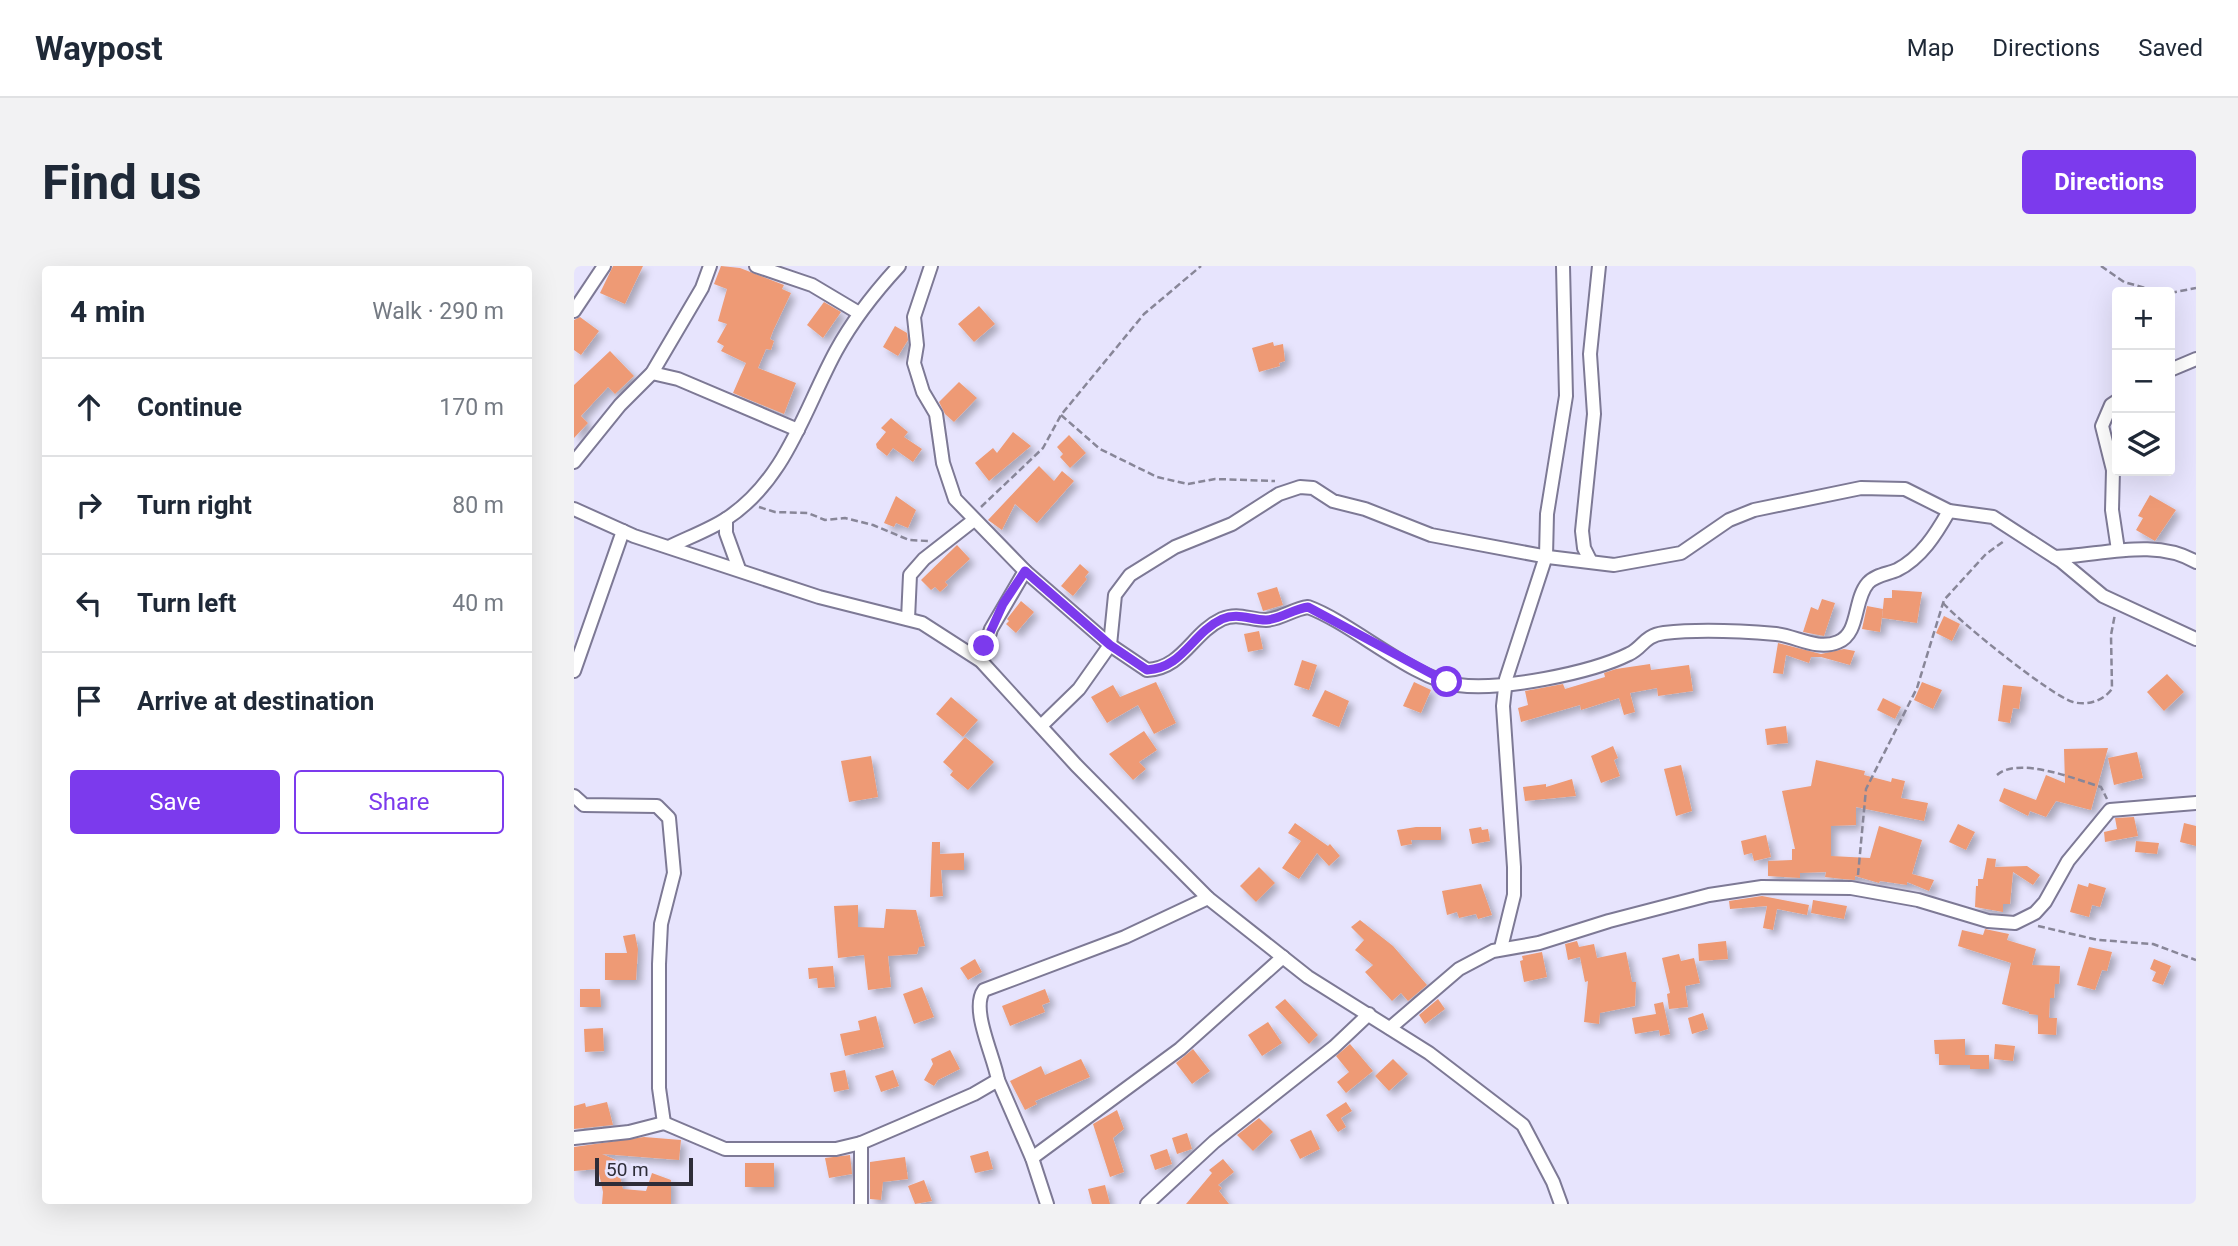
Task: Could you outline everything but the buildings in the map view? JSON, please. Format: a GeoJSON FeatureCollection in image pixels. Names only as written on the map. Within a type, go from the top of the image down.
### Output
{"type":"FeatureCollection","features":[{"type":"Feature","properties":{"kind":"street"},"geometry":{"type":"LineString","coordinates":[[574,311],[604,266]]}},
{"type":"Feature","properties":{"kind":"street"},"geometry":{"type":"LineString","coordinates":[[574,462],[620,405],[652,373],[702,288],[710,266]]}},
{"type":"Feature","properties":{"kind":"street"},"geometry":{"type":"LineString","coordinates":[[756,266],[812,285],[859,313]]}},
{"type":"Feature","properties":{"kind":"street"},"geometry":{"type":"LineString","coordinates":[[668,547],[726,519],[771,476],[798,430],[831,360],[859,313],[899,266]]}},
{"type":"Feature","properties":{"kind":"street"},"geometry":{"type":"LineString","coordinates":[[931,266],[914,317],[918,345],[914,363],[923,392],[936,414],[949,485],[955,499],[1025,571],[1110,645],[1143,668],[1153,670],[1177,661],[1220,620],[1240,615],[1267,620],[1308,607],[1437,679],[1458,685],[1505,685],[1571,672],[1629,654],[1644,640],[1666,633],[1748,632],[1787,635],[1815,645],[1833,644],[1841,641],[1852,628],[1857,604],[1867,584],[1915,557],[1934,536],[1949,511]]}},
{"type":"Feature","properties":{"kind":"street"},"geometry":{"type":"LineString","coordinates":[[1501,948],[1514,895],[1503,723],[1505,685],[1546,556],[1547,514],[1566,396],[1563,266]]}},
{"type":"Feature","properties":{"kind":"street"},"geometry":{"type":"LineString","coordinates":[[1591,562],[1584,548],[1582,531],[1594,414],[1590,354],[1599,266]]}},
{"type":"Feature","properties":{"kind":"street"},"geometry":{"type":"LineString","coordinates":[[2175,368],[2196,359]]}},
{"type":"Feature","properties":{"kind":"street"},"geometry":{"type":"LineString","coordinates":[[652,373],[678,379],[798,430]]}},
{"type":"Feature","properties":{"kind":"street"},"geometry":{"type":"LineString","coordinates":[[2112,404],[2102,426],[2113,470],[2112,510],[2118,550]]}},
{"type":"Feature","properties":{"kind":"street"},"geometry":{"type":"LineString","coordinates":[[1042,725],[1079,689],[1110,645],[1115,595],[1130,575],[1175,547],[1233,524],[1279,494],[1300,487],[1313,488],[1332,501],[1374,512],[1431,535],[1546,556],[1614,565],[1670,556],[1697,545],[1724,523],[1746,513],[1861,488],[1906,489],[1949,511],[1993,517],[2017,535],[2055,557],[2085,584],[2116,603],[2196,639]]}},
{"type":"Feature","properties":{"kind":"street"},"geometry":{"type":"LineString","coordinates":[[574,509],[622,531],[818,597],[922,623],[981,661],[1076,765],[1208,898],[1308,977],[1471,1082],[1523,1125],[1553,1182],[1561,1204]]}},
{"type":"Feature","properties":{"kind":"street"},"geometry":{"type":"LineString","coordinates":[[726,519],[726,533],[738,569]]}},
{"type":"Feature","properties":{"kind":"street"},"geometry":{"type":"LineString","coordinates":[[908,619],[910,575],[924,559],[951,540],[973,519]]}},
{"type":"Feature","properties":{"kind":"street"},"geometry":{"type":"LineString","coordinates":[[574,671],[622,531]]}},
{"type":"Feature","properties":{"kind":"street"},"geometry":{"type":"LineString","coordinates":[[2055,557],[2118,550],[2163,553],[2196,562]]}},
{"type":"Feature","properties":{"kind":"street"},"geometry":{"type":"LineString","coordinates":[[981,661],[991,629],[1025,571]]}},
{"type":"Feature","properties":{"kind":"street"},"geometry":{"type":"LineString","coordinates":[[574,796],[584,804],[657,806],[666,813],[672,827],[674,873],[661,924],[659,964],[659,1088],[664,1123]]}},
{"type":"Feature","properties":{"kind":"street"},"geometry":{"type":"LineString","coordinates":[[1390,1028],[1459,969],[1501,948],[1539,943],[1609,921],[1709,895],[1762,887],[1856,889],[1918,900],[1988,921],[2022,921],[2045,902],[2068,861],[2110,810],[2196,803]]}},
{"type":"Feature","properties":{"kind":"street"},"geometry":{"type":"LineString","coordinates":[[1046,1204],[1032,1158],[998,1080],[994,1056],[978,1011],[978,998],[984,990],[1125,937],[1208,898]]}},
{"type":"Feature","properties":{"kind":"street"},"geometry":{"type":"LineString","coordinates":[[1032,1158],[1180,1049],[1283,957]]}},
{"type":"Feature","properties":{"kind":"street"},"geometry":{"type":"LineString","coordinates":[[1147,1204],[1214,1142],[1334,1047],[1369,1014]]}},
{"type":"Feature","properties":{"kind":"street"},"geometry":{"type":"LineString","coordinates":[[574,1138],[638,1131],[664,1123],[725,1149],[836,1149],[861,1143],[974,1094],[998,1080]]}},
{"type":"Feature","properties":{"kind":"street"},"geometry":{"type":"LineString","coordinates":[[861,1143],[861,1204]]}},
{"type":"Feature","properties":{"kind":"path"},"geometry":{"type":"LineString","coordinates":[[973,519],[1043,448],[1061,415],[1144,313],[1201,266]]}},
{"type":"Feature","properties":{"kind":"path"},"geometry":{"type":"LineString","coordinates":[[2101,266],[2124,282],[2142,287]]}},
{"type":"Feature","properties":{"kind":"path"},"geometry":{"type":"LineString","coordinates":[[2175,292],[2196,288]]}},
{"type":"Feature","properties":{"kind":"path"},"geometry":{"type":"LineString","coordinates":[[1061,415],[1100,449],[1157,477],[1188,484],[1208,480],[1260,480],[1300,487]]}},
{"type":"Feature","properties":{"kind":"path"},"geometry":{"type":"LineString","coordinates":[[743,505],[775,512],[808,513],[825,520],[855,521],[909,540],[951,540]]}},
{"type":"Feature","properties":{"kind":"path"},"geometry":{"type":"LineString","coordinates":[[1856,889],[1866,789],[1917,688],[1943,603],[1986,554],[2017,535]]}},
{"type":"Feature","properties":{"kind":"path"},"geometry":{"type":"LineString","coordinates":[[1943,603],[1967,626],[2034,678],[2064,698],[2081,703],[2100,699],[2112,689],[2110,635],[2116,603]]}},
{"type":"Feature","properties":{"kind":"path"},"geometry":{"type":"LineString","coordinates":[[1997,775],[2006,769],[2024,767],[2101,787],[2110,810]]}},
{"type":"Feature","properties":{"kind":"path"},"geometry":{"type":"LineString","coordinates":[[2022,921],[2082,938],[2154,944],[2196,960]]}},
{"type":"Feature","properties":{"kind":"route"},"geometry":{"type":"LineString","coordinates":[[984,646],[1003,604],[1025,571],[1110,645],[1147,670],[1161,668],[1177,661],[1220,620],[1240,615],[1267,620],[1308,607],[1437,679],[1447,682]]}}]}
